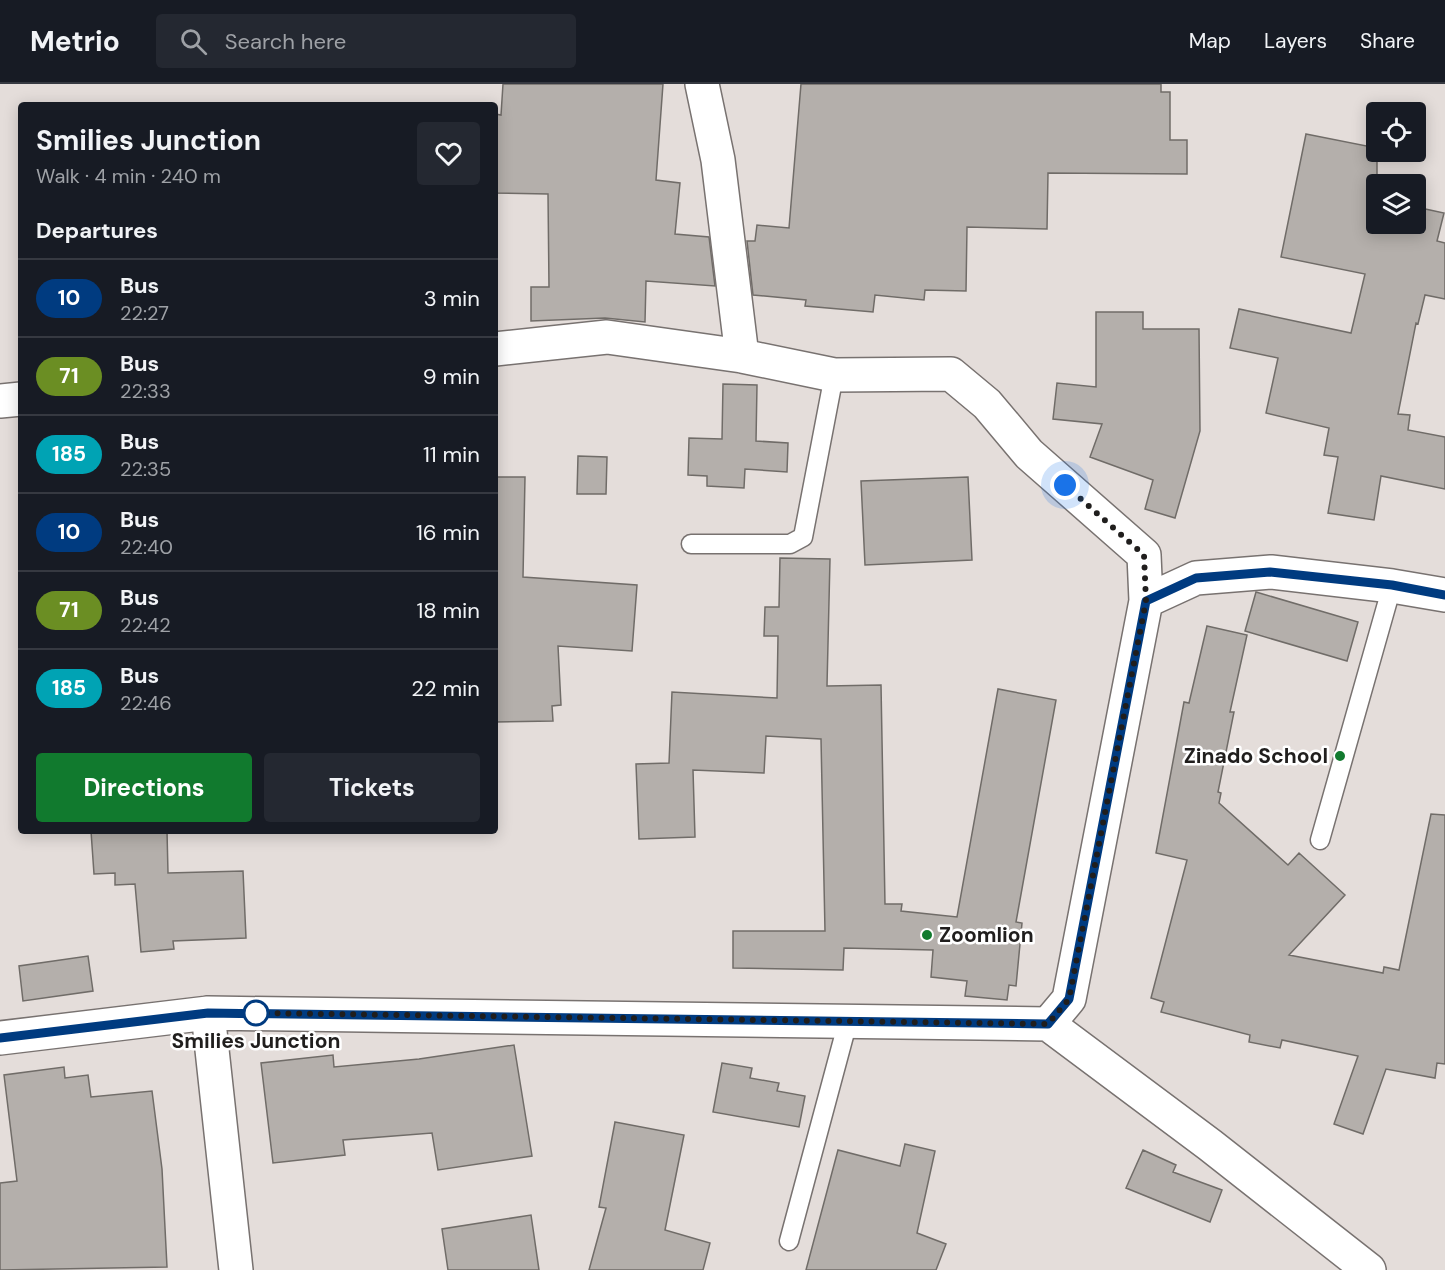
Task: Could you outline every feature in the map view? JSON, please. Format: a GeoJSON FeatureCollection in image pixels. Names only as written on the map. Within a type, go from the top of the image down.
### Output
{"type":"FeatureCollection","features":[{"type":"Feature","properties":{"kind":"street"},"geometry":{"type":"LineString","coordinates":[[702,84],[718,160],[742,356]]}},
{"type":"Feature","properties":{"kind":"street"},"geometry":{"type":"LineString","coordinates":[[498,349],[607,337],[742,356],[834,375],[951,374],[987,404],[1029,453],[1144,555],[1146,601],[1069,999],[1048,1024]]}},
{"type":"Feature","properties":{"kind":"street"},"geometry":{"type":"LineString","coordinates":[[0,401],[18,399]]}},
{"type":"Feature","properties":{"kind":"street"},"geometry":{"type":"LineString","coordinates":[[1146,601],[1196,578],[1270,572],[1392,585],[1445,595]]}},
{"type":"Feature","properties":{"kind":"street"},"geometry":{"type":"LineString","coordinates":[[0,1038],[208,1013],[1048,1024],[1210,1145],[1369,1270]]}},
{"type":"Feature","properties":{"kind":"street"},"geometry":{"type":"LineString","coordinates":[[208,1013],[236,1270]]}},
{"type":"Feature","properties":{"kind":"lane"},"geometry":{"type":"LineString","coordinates":[[691,544],[790,544],[803,537],[834,375]]}},
{"type":"Feature","properties":{"kind":"lane"},"geometry":{"type":"LineString","coordinates":[[1320,840],[1392,585]]}},
{"type":"Feature","properties":{"kind":"lane"},"geometry":{"type":"LineString","coordinates":[[789,1241],[848,1021]]}},
{"type":"Feature","properties":{"kind":"building"},"geometry":{"type":"Polygon","coordinates":[[[503,84],[663,84],[656,180],[680,183],[675,234],[709,237],[715,286],[646,281],[645,322],[605,318],[531,321],[531,287],[549,287],[548,194],[498,193],[498,114],[501,115],[503,84]]]}},
{"type":"Feature","properties":{"kind":"building"},"geometry":{"type":"Polygon","coordinates":[[[801,84],[1161,84],[1161,92],[1170,92],[1170,140],[1187,140],[1187,174],[1048,173],[1047,229],[967,227],[966,291],[925,290],[924,300],[875,295],[873,312],[805,306],[806,300],[753,295],[747,241],[755,241],[757,225],[789,228],[801,84]]]}},
{"type":"Feature","properties":{"kind":"building"},"geometry":{"type":"Polygon","coordinates":[[[1306,134],[1366,146],[1366,162],[1377,162],[1377,174],[1366,174],[1366,234],[1426,234],[1426,209],[1444,213],[1437,241],[1445,243],[1445,299],[1425,295],[1418,324],[1416,323],[1398,414],[1410,415],[1408,430],[1445,437],[1445,489],[1381,476],[1374,520],[1328,513],[1338,457],[1324,455],[1329,428],[1266,413],[1278,358],[1230,348],[1239,309],[1351,333],[1365,274],[1281,257],[1306,134]]]}},
{"type":"Feature","properties":{"kind":"building"},"geometry":{"type":"Polygon","coordinates":[[[1096,312],[1143,312],[1143,329],[1199,329],[1200,431],[1175,518],[1145,509],[1153,480],[1090,457],[1102,424],[1053,419],[1057,383],[1096,387],[1096,312]]]}},
{"type":"Feature","properties":{"kind":"building"},"geometry":{"type":"Polygon","coordinates":[[[723,384],[757,385],[756,441],[788,443],[787,472],[745,469],[744,488],[707,486],[707,476],[688,475],[689,438],[722,439],[723,384]]]}},
{"type":"Feature","properties":{"kind":"building"},"geometry":{"type":"Polygon","coordinates":[[[578,456],[607,457],[606,494],[577,494],[578,456]]]}},
{"type":"Feature","properties":{"kind":"building"},"geometry":{"type":"Polygon","coordinates":[[[498,477],[525,477],[523,577],[637,585],[632,651],[558,646],[561,705],[552,706],[553,721],[498,722],[498,477]]]}},
{"type":"Feature","properties":{"kind":"building"},"geometry":{"type":"Polygon","coordinates":[[[968,477],[972,560],[865,565],[861,481],[968,477]]]}},
{"type":"Feature","properties":{"kind":"building"},"geometry":{"type":"Polygon","coordinates":[[[780,558],[830,559],[827,686],[881,685],[885,904],[902,904],[901,911],[957,917],[998,689],[1056,700],[1016,922],[1022,923],[1016,986],[1009,985],[1007,1000],[965,996],[967,981],[931,977],[933,950],[844,948],[843,970],[733,968],[733,931],[825,931],[821,739],[766,736],[764,773],[693,770],[695,837],[639,839],[636,764],[669,763],[672,692],[777,698],[778,636],[764,636],[765,607],[779,607],[780,558]]]}},
{"type":"Feature","properties":{"kind":"building"},"geometry":{"type":"Polygon","coordinates":[[[1256,592],[1358,622],[1347,661],[1245,631],[1256,592]]]}},
{"type":"Feature","properties":{"kind":"building"},"geometry":{"type":"Polygon","coordinates":[[[1207,626],[1247,635],[1230,712],[1234,712],[1218,792],[1221,793],[1219,803],[1288,865],[1299,853],[1345,895],[1289,955],[1383,973],[1384,967],[1399,970],[1431,814],[1445,815],[1445,1064],[1437,1063],[1435,1078],[1386,1069],[1363,1134],[1334,1124],[1358,1056],[1282,1040],[1280,1048],[1249,1042],[1250,1035],[1161,1012],[1164,1002],[1151,998],[1187,860],[1156,853],[1184,702],[1189,703],[1207,626]]]}},
{"type":"Feature","properties":{"kind":"building"},"geometry":{"type":"Polygon","coordinates":[[[91,834],[167,834],[168,873],[243,871],[246,938],[173,941],[174,949],[141,952],[135,884],[115,885],[115,873],[94,874],[91,834]]]}},
{"type":"Feature","properties":{"kind":"building"},"geometry":{"type":"Polygon","coordinates":[[[88,956],[93,991],[23,1001],[19,966],[88,956]]]}},
{"type":"Feature","properties":{"kind":"building"},"geometry":{"type":"Polygon","coordinates":[[[514,1045],[532,1156],[438,1170],[432,1133],[343,1140],[345,1155],[273,1163],[261,1063],[333,1055],[334,1067],[419,1059],[514,1045]]]}},
{"type":"Feature","properties":{"kind":"building"},"geometry":{"type":"Polygon","coordinates":[[[722,1063],[752,1068],[750,1078],[779,1083],[777,1091],[805,1096],[799,1127],[713,1112],[722,1063]]]}},
{"type":"Feature","properties":{"kind":"building"},"geometry":{"type":"Polygon","coordinates":[[[64,1067],[65,1078],[88,1075],[91,1097],[152,1091],[162,1169],[167,1267],[0,1270],[0,1183],[17,1181],[4,1075],[64,1067]]]}},
{"type":"Feature","properties":{"kind":"building"},"geometry":{"type":"Polygon","coordinates":[[[615,1122],[684,1135],[665,1230],[710,1243],[703,1270],[589,1270],[606,1208],[599,1207],[615,1122]]]}},
{"type":"Feature","properties":{"kind":"building"},"geometry":{"type":"Polygon","coordinates":[[[905,1144],[935,1151],[917,1233],[946,1244],[936,1270],[806,1270],[838,1150],[900,1166],[905,1144]]]}},
{"type":"Feature","properties":{"kind":"building"},"geometry":{"type":"Polygon","coordinates":[[[1143,1150],[1176,1165],[1173,1172],[1222,1190],[1210,1222],[1126,1188],[1143,1150]]]}},
{"type":"Feature","properties":{"kind":"building"},"geometry":{"type":"Polygon","coordinates":[[[531,1215],[539,1270],[448,1270],[442,1229],[531,1215]]]}},
{"type":"Feature","properties":{"kind":"bus line","name":"10"},"geometry":{"type":"LineString","coordinates":[[0,1038],[208,1013],[1048,1024],[1069,999],[1146,601],[1196,578],[1270,572],[1392,585],[1445,595]]}},
{"type":"Feature","properties":{"kind":"place","name":"Zinado School"},"geometry":{"type":"Point","coordinates":[1340,756]}},
{"type":"Feature","properties":{"kind":"place","name":"Zoomlion"},"geometry":{"type":"Point","coordinates":[927,935]}},
{"type":"Feature","properties":{"kind":"place","name":"Smilies Junction"},"geometry":{"type":"Point","coordinates":[256,1013]}},
{"type":"Feature","properties":{"kind":"route"},"geometry":{"type":"LineString","coordinates":[[256,1013],[1048,1024],[1069,999],[1146,601],[1144,555],[1065,485]]}}]}
